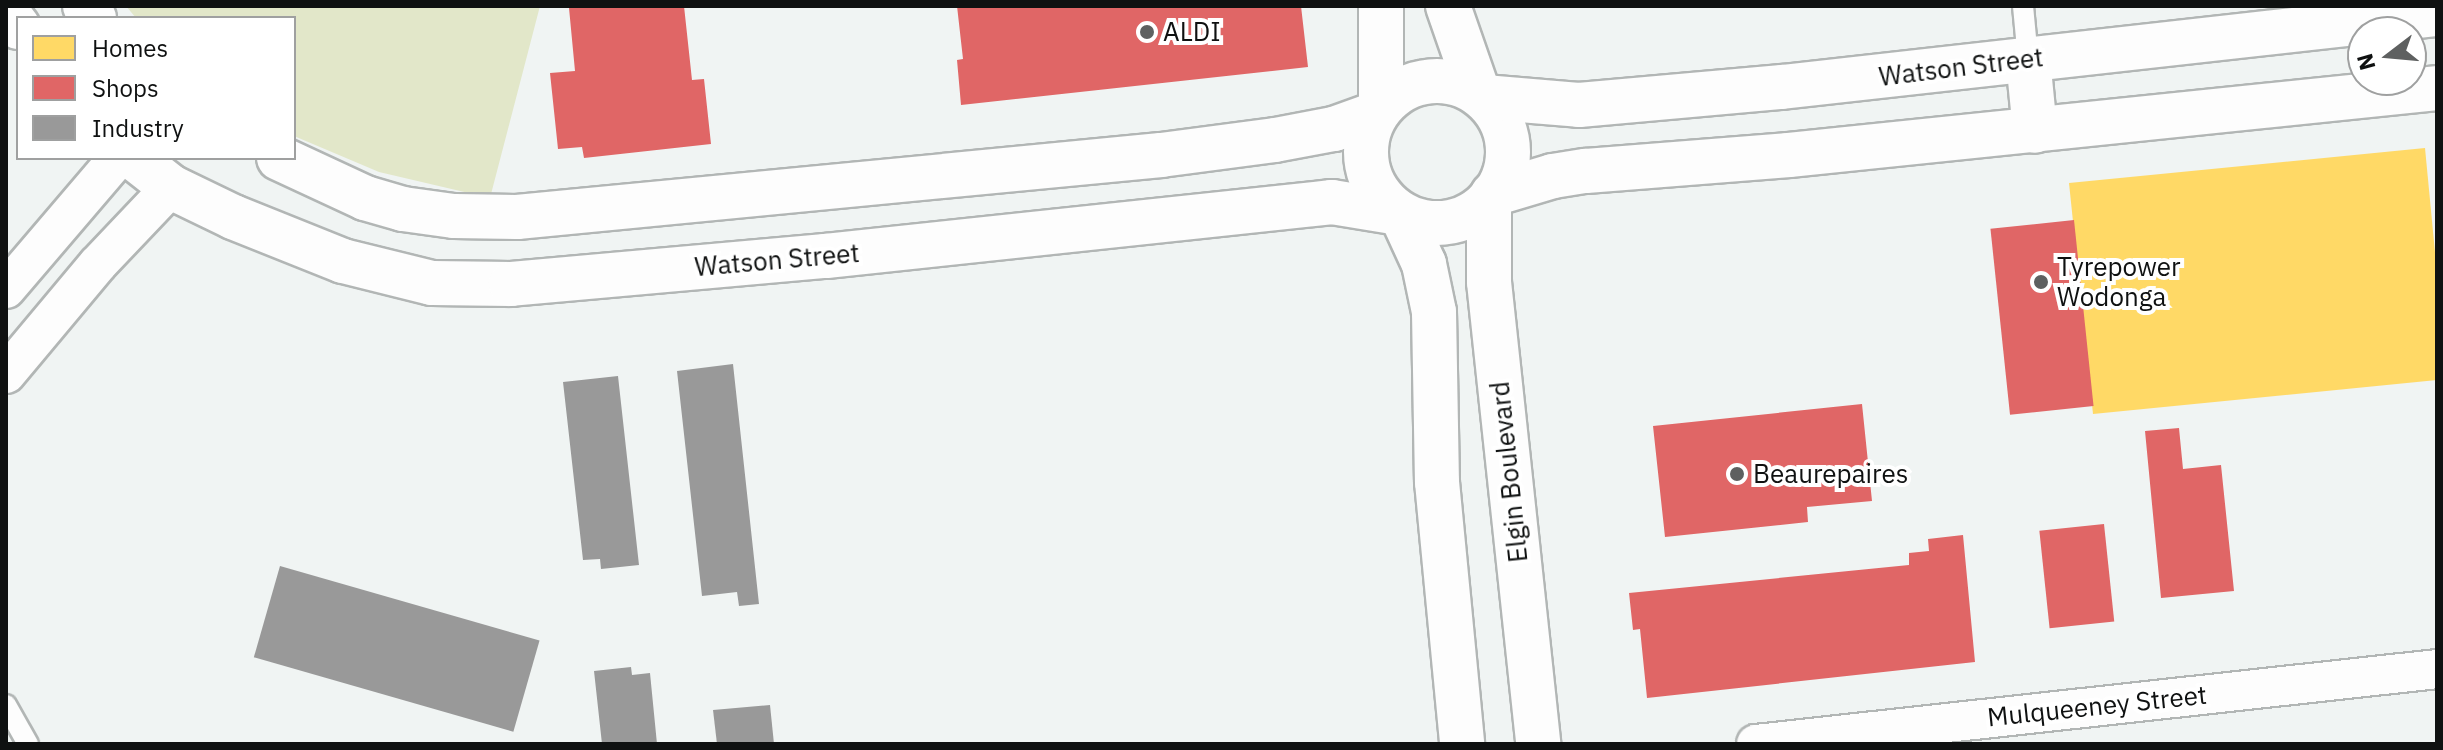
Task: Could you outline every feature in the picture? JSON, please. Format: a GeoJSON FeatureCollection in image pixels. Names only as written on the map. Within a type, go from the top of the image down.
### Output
{"type":"FeatureCollection","features":[{"type":"Feature","properties":{"kind":"street"},"geometry":{"type":"LineString","coordinates":[[1381,6],[1379,111],[1368,141],[1368,163],[1374,185],[1400,215],[1424,264],[1434,312],[1437,482],[1462,744]]}},
{"type":"Feature","properties":{"kind":"street"},"geometry":{"type":"LineString","coordinates":[[1400,215],[1423,224],[1445,226],[1474,214],[1491,197],[1504,173],[1507,143],[1499,118],[1481,94],[1448,6]]}},
{"type":"Feature","properties":{"kind":"street","name":"Watson Street"},"geometry":{"type":"LineString","coordinates":[[1481,94],[1579,105],[1782,87],[2437,14]]}},
{"type":"Feature","properties":{"kind":"street"},"geometry":{"type":"LineString","coordinates":[[2028,59],[2035,131]]}},
{"type":"Feature","properties":{"kind":"street"},"geometry":{"type":"LineString","coordinates":[[283,160],[365,198],[403,209],[454,216],[517,217],[811,190],[1275,140],[1334,129],[1379,111],[1399,92],[1421,82],[1446,81],[1481,94]]}},
{"type":"Feature","properties":{"kind":"street"},"geometry":{"type":"LineString","coordinates":[[1782,87],[1789,155]]}},
{"type":"Feature","properties":{"kind":"street"},"geometry":{"type":"LineString","coordinates":[[1491,197],[1553,176],[1586,171],[1789,155],[2437,88]]}},
{"type":"Feature","properties":{"kind":"street"},"geometry":{"type":"LineString","coordinates":[[6,289],[116,160]]}},
{"type":"Feature","properties":{"kind":"street","name":"Watson Street"},"geometry":{"type":"LineString","coordinates":[[140,160],[176,172],[304,246],[391,275],[432,283],[511,284],[826,256],[1332,202],[1400,215]]}},
{"type":"Feature","properties":{"kind":"street"},"geometry":{"type":"LineString","coordinates":[[6,374],[176,172]]}},
{"type":"Feature","properties":{"kind":"street"},"geometry":{"type":"LineString","coordinates":[[811,190],[826,256]]}},
{"type":"Feature","properties":{"kind":"street","name":"Elgin Boulevard"},"geometry":{"type":"LineString","coordinates":[[1491,197],[1489,282],[1538,744]]}},
{"type":"Feature","properties":{"kind":"street"},"geometry":{"type":"LineString","coordinates":[[511,284],[517,217]]}},
{"type":"Feature","properties":{"kind":"street","name":"Mulqueeney Street"},"geometry":{"type":"LineString","coordinates":[[1756,744],[2437,669]]}},
{"type":"Feature","properties":{"kind":"lane"},"geometry":{"type":"LineString","coordinates":[[2023,6],[2028,59]]}},
{"type":"Feature","properties":{"kind":"lane"},"geometry":{"type":"LineString","coordinates":[[6,705],[28,744]]}},
{"type":"Feature","properties":{"kind":"green space"},"geometry":{"type":"Polygon","coordinates":[[[126,6],[540,6],[490,198],[379,172],[296,137],[296,16],[134,16],[126,6]]]}},
{"type":"Feature","properties":{"kind":"building: Homes"},"geometry":{"type":"Polygon","coordinates":[[[2425,148],[2437,273],[2437,380],[2093,414],[2069,183],[2425,148]]]}},
{"type":"Feature","properties":{"kind":"building: Shops"},"geometry":{"type":"Polygon","coordinates":[[[684,6],[692,80],[704,79],[711,144],[584,158],[582,147],[558,149],[550,73],[575,71],[569,8],[684,6]]]}},
{"type":"Feature","properties":{"kind":"building: Shops"},"geometry":{"type":"Polygon","coordinates":[[[957,6],[1301,6],[1308,67],[961,105],[957,60],[963,59],[957,6]]]}},
{"type":"Feature","properties":{"kind":"building: Shops"},"geometry":{"type":"Polygon","coordinates":[[[2074,220],[2094,406],[2010,415],[1990,229],[2074,220]]]}},
{"type":"Feature","properties":{"kind":"building: Shops"},"geometry":{"type":"Polygon","coordinates":[[[1862,404],[1872,501],[1807,507],[1808,522],[1665,537],[1653,426],[1862,404]]]}},
{"type":"Feature","properties":{"kind":"building: Shops"},"geometry":{"type":"Polygon","coordinates":[[[2179,428],[2183,469],[2221,465],[2234,591],[2161,598],[2145,431],[2179,428]]]}},
{"type":"Feature","properties":{"kind":"building: Shops"},"geometry":{"type":"Polygon","coordinates":[[[2104,524],[2114,621],[2050,628],[2039,531],[2104,524]]]}},
{"type":"Feature","properties":{"kind":"building: Shops"},"geometry":{"type":"Polygon","coordinates":[[[1963,535],[1975,662],[1647,698],[1640,629],[1633,630],[1629,593],[1909,565],[1909,553],[1929,551],[1928,539],[1963,535]]]}},
{"type":"Feature","properties":{"kind":"building: Industry"},"geometry":{"type":"Polygon","coordinates":[[[733,364],[759,604],[739,606],[737,592],[702,596],[677,371],[733,364]]]}},
{"type":"Feature","properties":{"kind":"building: Industry"},"geometry":{"type":"Polygon","coordinates":[[[618,376],[639,565],[601,569],[600,559],[583,560],[563,382],[618,376]]]}},
{"type":"Feature","properties":{"kind":"building: Industry"},"geometry":{"type":"Polygon","coordinates":[[[280,566],[540,640],[513,732],[254,657],[280,566]]]}},
{"type":"Feature","properties":{"kind":"building: Industry"},"geometry":{"type":"Polygon","coordinates":[[[631,667],[632,675],[650,673],[657,744],[602,744],[594,671],[631,667]]]}},
{"type":"Feature","properties":{"kind":"building: Industry"},"geometry":{"type":"Polygon","coordinates":[[[770,705],[774,744],[717,744],[713,710],[770,705]]]}},
{"type":"Feature","properties":{"kind":"place","name":"ALDI"},"geometry":{"type":"Point","coordinates":[1147,32]}},
{"type":"Feature","properties":{"kind":"place","name":"Tyrepower Wodonga"},"geometry":{"type":"Point","coordinates":[2041,282]}},
{"type":"Feature","properties":{"kind":"place","name":"Beaurepaires"},"geometry":{"type":"Point","coordinates":[1737,474]}}]}
